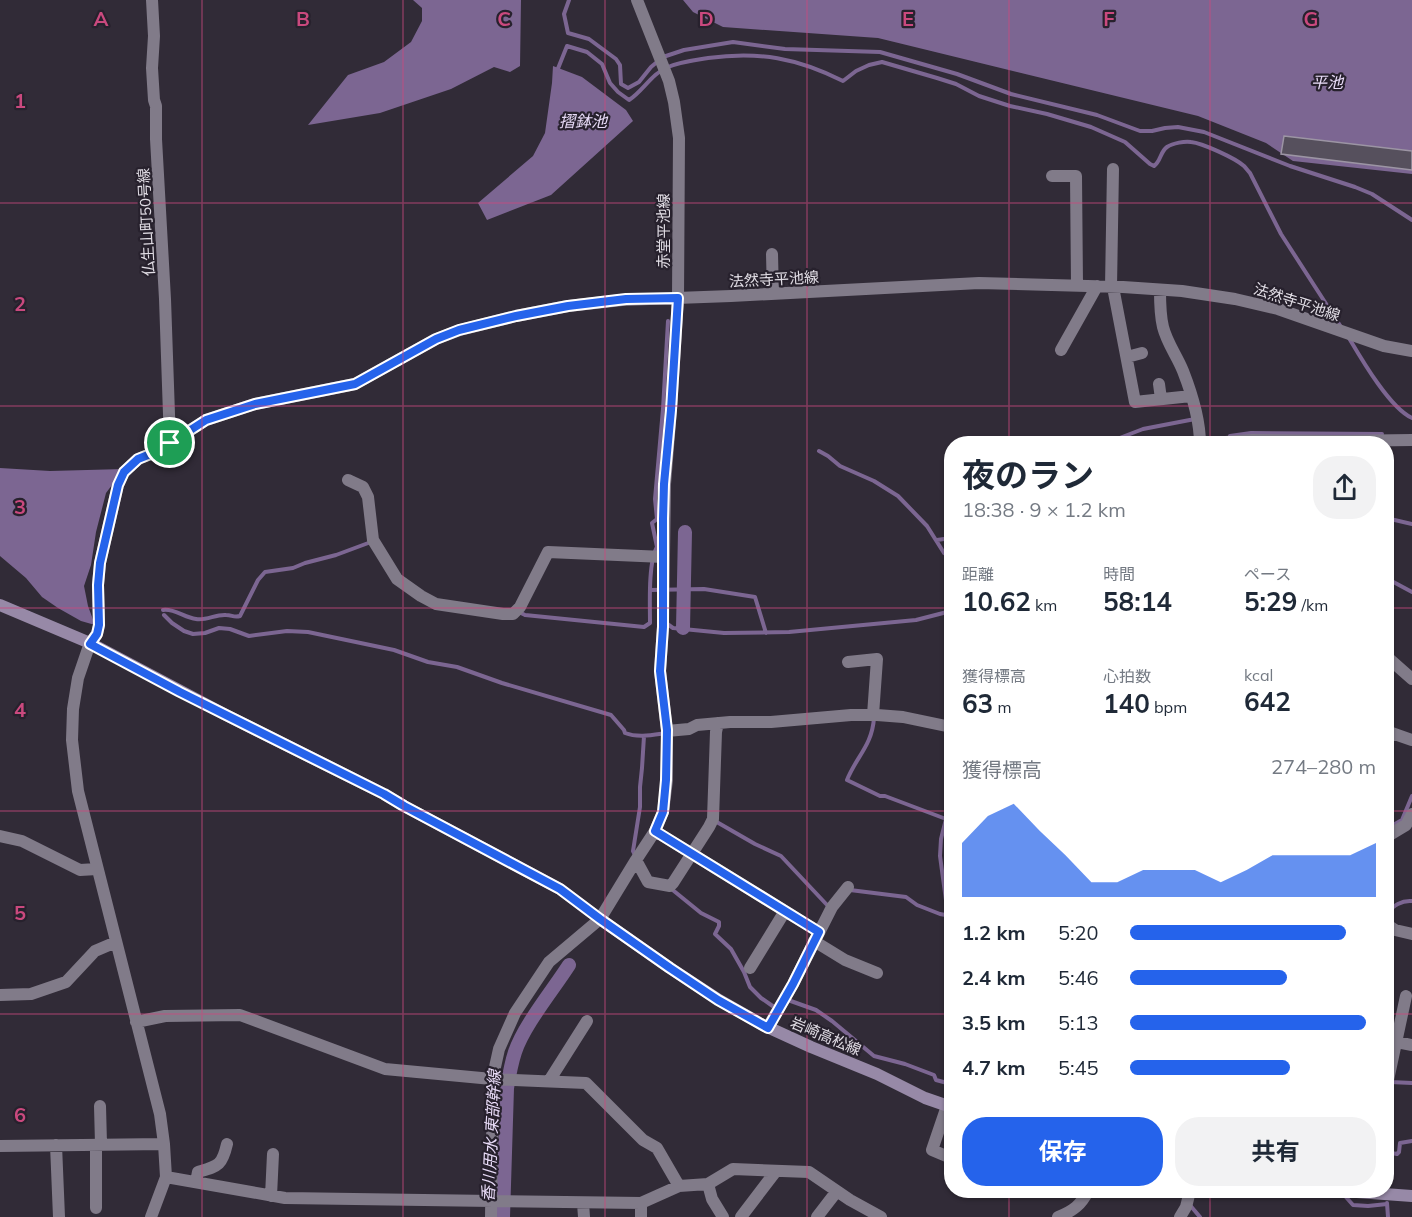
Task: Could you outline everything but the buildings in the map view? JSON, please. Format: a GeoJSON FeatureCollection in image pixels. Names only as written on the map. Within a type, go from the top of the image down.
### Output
{"type":"FeatureCollection","features":[{"type":"Feature","properties":{"kind":"main road","name":"岩崎高松線"},"geometry":{"type":"LineString","coordinates":[[0,605],[90,644],[180,692],[384,794],[560,889],[670,968],[718,1000],[768,1028],[944,1104]]}},
{"type":"Feature","properties":{"kind":"main road"},"geometry":{"type":"LineString","coordinates":[[1394,1195],[1412,1196]]}},
{"type":"Feature","properties":{"kind":"street","name":"仏生山町50号線"},"geometry":{"type":"LineString","coordinates":[[152,0],[154,36],[152,68],[156,106],[170,443]]}},
{"type":"Feature","properties":{"kind":"street","name":"赤堂平池線"},"geometry":{"type":"LineString","coordinates":[[491,1217],[500,1202],[502,1079],[499,1049],[515,1013],[549,962],[600,919],[655,831],[663,812],[667,730],[660,671],[663,627],[663,519],[678,298],[679,138],[669,81],[638,0]]}},
{"type":"Feature","properties":{"kind":"street"},"geometry":{"type":"LineString","coordinates":[[1113,169],[1112,287],[1135,402],[1191,396]]}},
{"type":"Feature","properties":{"kind":"street"},"geometry":{"type":"LineString","coordinates":[[1052,176],[1076,176],[1070,218],[1077,285]]}},
{"type":"Feature","properties":{"kind":"street"},"geometry":{"type":"LineString","coordinates":[[772,254],[774,294]]}},
{"type":"Feature","properties":{"kind":"street","name":"法然寺平池線"},"geometry":{"type":"LineString","coordinates":[[166,1177],[159,1114],[78,791],[72,740],[73,709],[78,678],[99,625],[100,563],[118,485],[124,472],[138,459],[158,451],[206,420],[255,404],[355,384],[436,339],[459,330],[568,306],[626,299],[979,283],[1160,290],[1207,294],[1259,303],[1384,346],[1412,351]]}},
{"type":"Feature","properties":{"kind":"street"},"geometry":{"type":"LineString","coordinates":[[1061,350],[1097,286]]}},
{"type":"Feature","properties":{"kind":"street"},"geometry":{"type":"LineString","coordinates":[[1160,290],[1163,326],[1196,408],[1200,436]]}},
{"type":"Feature","properties":{"kind":"street"},"geometry":{"type":"LineString","coordinates":[[1127,357],[1142,354]]}},
{"type":"Feature","properties":{"kind":"street"},"geometry":{"type":"LineString","coordinates":[[1159,384],[1161,399]]}},
{"type":"Feature","properties":{"kind":"street"},"geometry":{"type":"LineString","coordinates":[[1394,440],[1412,440]]}},
{"type":"Feature","properties":{"kind":"street"},"geometry":{"type":"LineString","coordinates":[[348,480],[363,487],[368,497],[373,540],[397,579],[436,604],[513,614],[520,607],[548,552],[664,557]]}},
{"type":"Feature","properties":{"kind":"street"},"geometry":{"type":"LineString","coordinates":[[848,662],[877,659],[873,715]]}},
{"type":"Feature","properties":{"kind":"street"},"geometry":{"type":"LineString","coordinates":[[1394,663],[1412,679]]}},
{"type":"Feature","properties":{"kind":"street"},"geometry":{"type":"LineString","coordinates":[[667,730],[689,729],[697,725],[718,723],[771,722],[851,715],[903,717],[944,726]]}},
{"type":"Feature","properties":{"kind":"street"},"geometry":{"type":"LineString","coordinates":[[636,861],[648,882],[670,886],[674,883],[712,819],[718,723]]}},
{"type":"Feature","properties":{"kind":"street"},"geometry":{"type":"LineString","coordinates":[[1394,737],[1412,740]]}},
{"type":"Feature","properties":{"kind":"street"},"geometry":{"type":"LineString","coordinates":[[1394,832],[1406,825],[1412,814]]}},
{"type":"Feature","properties":{"kind":"street"},"geometry":{"type":"LineString","coordinates":[[655,831],[785,911],[845,960],[877,973]]}},
{"type":"Feature","properties":{"kind":"street"},"geometry":{"type":"LineString","coordinates":[[0,836],[22,841],[80,870],[98,869]]}},
{"type":"Feature","properties":{"kind":"street"},"geometry":{"type":"LineString","coordinates":[[768,1028],[832,907],[848,887]]}},
{"type":"Feature","properties":{"kind":"street"},"geometry":{"type":"LineString","coordinates":[[750,968],[785,911]]}},
{"type":"Feature","properties":{"kind":"street"},"geometry":{"type":"LineString","coordinates":[[1394,929],[1412,934]]}},
{"type":"Feature","properties":{"kind":"street"},"geometry":{"type":"LineString","coordinates":[[0,995],[31,994],[66,982],[95,951],[116,942]]}},
{"type":"Feature","properties":{"kind":"street"},"geometry":{"type":"LineString","coordinates":[[1394,1055],[1406,996]]}},
{"type":"Feature","properties":{"kind":"street"},"geometry":{"type":"LineString","coordinates":[[136,1022],[165,1016],[240,1016],[385,1069],[502,1079],[585,1083],[643,1140],[657,1148],[679,1186]]}},
{"type":"Feature","properties":{"kind":"street"},"geometry":{"type":"LineString","coordinates":[[549,1082],[588,1021]]}},
{"type":"Feature","properties":{"kind":"street"},"geometry":{"type":"LineString","coordinates":[[1397,1042],[1412,1045]]}},
{"type":"Feature","properties":{"kind":"street"},"geometry":{"type":"LineString","coordinates":[[96,1208],[100,1106]]}},
{"type":"Feature","properties":{"kind":"street"},"geometry":{"type":"LineString","coordinates":[[944,1119],[932,1150],[944,1155]]}},
{"type":"Feature","properties":{"kind":"street"},"geometry":{"type":"LineString","coordinates":[[0,1146],[164,1144]]}},
{"type":"Feature","properties":{"kind":"street"},"geometry":{"type":"LineString","coordinates":[[196,1182],[198,1172],[216,1166],[224,1157],[227,1144]]}},
{"type":"Feature","properties":{"kind":"street"},"geometry":{"type":"LineString","coordinates":[[56,1145],[58,1217]]}},
{"type":"Feature","properties":{"kind":"street"},"geometry":{"type":"LineString","coordinates":[[271,1196],[273,1154]]}},
{"type":"Feature","properties":{"kind":"street"},"geometry":{"type":"LineString","coordinates":[[151,1217],[166,1177],[285,1198],[641,1203],[679,1186],[708,1184],[733,1169],[809,1172],[867,1213],[881,1217]]}},
{"type":"Feature","properties":{"kind":"street"},"geometry":{"type":"LineString","coordinates":[[741,1217],[776,1171]]}},
{"type":"Feature","properties":{"kind":"street"},"geometry":{"type":"LineString","coordinates":[[708,1184],[712,1199],[723,1217]]}},
{"type":"Feature","properties":{"kind":"street"},"geometry":{"type":"LineString","coordinates":[[817,1217],[837,1191]]}},
{"type":"Feature","properties":{"kind":"street"},"geometry":{"type":"LineString","coordinates":[[1058,1217],[1071,1211],[1084,1198]]}},
{"type":"Feature","properties":{"kind":"street"},"geometry":{"type":"LineString","coordinates":[[1180,1217],[1188,1198]]}},
{"type":"Feature","properties":{"kind":"street"},"geometry":{"type":"LineString","coordinates":[[583,1203],[584,1217]]}},
{"type":"Feature","properties":{"kind":"street"},"geometry":{"type":"LineString","coordinates":[[641,1203],[641,1217]]}},
{"type":"Feature","properties":{"kind":"water"},"geometry":{"type":"Polygon","coordinates":[[[413,0],[521,0],[520,66],[510,72],[494,67],[451,89],[380,113],[308,125],[348,75],[384,62],[411,42],[422,21],[422,8],[413,0]]]}},
{"type":"Feature","properties":{"kind":"water","name":"平池"},"geometry":{"type":"Polygon","coordinates":[[[683,0],[1412,0],[1412,174],[1293,161],[1266,143],[1198,116],[878,38],[723,27],[693,12],[683,0]]]}},
{"type":"Feature","properties":{"kind":"water","name":"摺鉢池"},"geometry":{"type":"Polygon","coordinates":[[[553,66],[582,77],[626,110],[633,121],[551,195],[487,220],[478,203],[533,156],[545,133],[553,66]]]}},
{"type":"Feature","properties":{"kind":"water"},"geometry":{"type":"Polygon","coordinates":[[[0,468],[50,471],[124,469],[106,493],[96,532],[91,565],[84,586],[95,625],[81,621],[42,597],[26,578],[0,556],[0,468]]]}},
{"type":"Feature","properties":{"kind":"waterway"},"geometry":{"type":"LineString","coordinates":[[569,0],[564,14],[568,33],[589,39],[616,59],[620,65],[621,84],[628,88],[639,82],[663,57],[684,50],[733,42],[785,49],[880,52],[957,74],[1011,94],[1097,115],[1140,131],[1178,127],[1204,132],[1290,166],[1372,194],[1412,220]]}},
{"type":"Feature","properties":{"kind":"waterway"},"geometry":{"type":"LineString","coordinates":[[557,71],[567,46],[587,52],[602,64],[610,83],[629,100],[662,70],[688,61],[744,55],[777,58],[810,67],[843,81],[856,71],[882,62],[956,84],[979,96],[1010,106],[1091,127],[1125,142],[1154,166],[1165,149],[1176,143],[1191,142],[1203,145],[1233,159],[1250,173],[1281,234],[1341,327]]}},
{"type":"Feature","properties":{"kind":"waterway"},"geometry":{"type":"LineString","coordinates":[[519,612],[525,615],[644,627],[650,623],[651,573],[657,547],[652,523],[657,519],[655,499],[668,321]]}},
{"type":"Feature","properties":{"kind":"waterway"},"geometry":{"type":"LineString","coordinates":[[1349,338],[1386,394],[1412,418]]}},
{"type":"Feature","properties":{"kind":"waterway"},"geometry":{"type":"LineString","coordinates":[[1125,436],[1143,429],[1195,419]]}},
{"type":"Feature","properties":{"kind":"waterway"},"geometry":{"type":"LineString","coordinates":[[1230,436],[1251,433],[1382,434]]}},
{"type":"Feature","properties":{"kind":"waterway"},"geometry":{"type":"LineString","coordinates":[[819,451],[840,466],[874,481],[898,496],[927,526],[944,553]]}},
{"type":"Feature","properties":{"kind":"waterway"},"geometry":{"type":"LineString","coordinates":[[1394,520],[1412,524]]}},
{"type":"Feature","properties":{"kind":"waterway","name":"香川用水 東部幹線"},"geometry":{"type":"LineString","coordinates":[[683,628],[685,532]]}},
{"type":"Feature","properties":{"kind":"waterway"},"geometry":{"type":"LineString","coordinates":[[937,540],[944,539]]}},
{"type":"Feature","properties":{"kind":"waterway"},"geometry":{"type":"LineString","coordinates":[[163,610],[171,610],[200,619],[222,615],[240,616],[258,580],[265,572],[293,568],[371,542]]}},
{"type":"Feature","properties":{"kind":"waterway"},"geometry":{"type":"LineString","coordinates":[[1394,582],[1412,592]]}},
{"type":"Feature","properties":{"kind":"waterway"},"geometry":{"type":"LineString","coordinates":[[650,590],[704,589],[755,597],[766,633]]}},
{"type":"Feature","properties":{"kind":"waterway"},"geometry":{"type":"LineString","coordinates":[[666,623],[673,628],[724,633],[789,632],[916,620],[944,613]]}},
{"type":"Feature","properties":{"kind":"waterway"},"geometry":{"type":"LineString","coordinates":[[164,615],[184,631],[193,634],[219,628],[230,629],[249,636],[287,631],[308,632],[394,650],[611,715],[625,733],[630,735],[645,736],[666,733]]}},
{"type":"Feature","properties":{"kind":"waterway"},"geometry":{"type":"LineString","coordinates":[[874,718],[867,744],[847,780],[880,796],[944,818]]}},
{"type":"Feature","properties":{"kind":"waterway"},"geometry":{"type":"LineString","coordinates":[[636,857],[633,851],[640,807],[644,736]]}},
{"type":"Feature","properties":{"kind":"waterway"},"geometry":{"type":"LineString","coordinates":[[1394,824],[1402,820],[1412,796]]}},
{"type":"Feature","properties":{"kind":"waterway"},"geometry":{"type":"LineString","coordinates":[[715,821],[781,856],[829,905]]}},
{"type":"Feature","properties":{"kind":"waterway"},"geometry":{"type":"LineString","coordinates":[[944,827],[940,856],[944,886]]}},
{"type":"Feature","properties":{"kind":"waterway"},"geometry":{"type":"LineString","coordinates":[[669,887],[701,913],[719,922],[715,934],[731,949],[750,987],[761,998],[774,1007],[777,1006]]}},
{"type":"Feature","properties":{"kind":"waterway"},"geometry":{"type":"LineString","coordinates":[[850,890],[906,897],[917,905],[944,915]]}},
{"type":"Feature","properties":{"kind":"waterway"},"geometry":{"type":"LineString","coordinates":[[1394,907],[1412,901]]}},
{"type":"Feature","properties":{"kind":"waterway","name":"香川用水 東部幹線"},"geometry":{"type":"LineString","coordinates":[[503,1217],[507,1088],[512,1061],[525,1031],[569,965]]}},
{"type":"Feature","properties":{"kind":"waterway"},"geometry":{"type":"LineString","coordinates":[[786,1001],[816,1010],[874,1056],[905,1064],[934,1075],[936,1080],[944,1082]]}},
{"type":"Feature","properties":{"kind":"waterway"},"geometry":{"type":"LineString","coordinates":[[1394,1082],[1412,1083]]}},
{"type":"Feature","properties":{"kind":"waterway"},"geometry":{"type":"LineString","coordinates":[[1394,1153],[1399,1152],[1400,1143],[1412,1141]]}},
{"type":"Feature","properties":{"kind":"waterway"},"geometry":{"type":"LineString","coordinates":[[1347,1198],[1353,1205],[1387,1204]]}},
{"type":"Feature","properties":{"kind":"waterway"},"geometry":{"type":"LineString","coordinates":[[1387,1203],[1388,1217]]}},
{"type":"Feature","properties":{"kind":"waterway"},"geometry":{"type":"LineString","coordinates":[[1189,1204],[1200,1217]]}},
{"type":"Feature","properties":{"kind":"route"},"geometry":{"type":"LineString","coordinates":[[678,298],[663,519],[663,627],[660,671],[667,730],[666,780],[663,812],[655,831],[819,932],[768,1028],[718,1000],[670,968],[560,889],[384,794],[180,692],[90,644],[97,634],[99,625],[100,563],[118,485],[124,472],[138,459],[170,443],[206,420],[255,404],[355,384],[409,352],[459,330],[516,316],[595,302],[678,298]]}}]}
